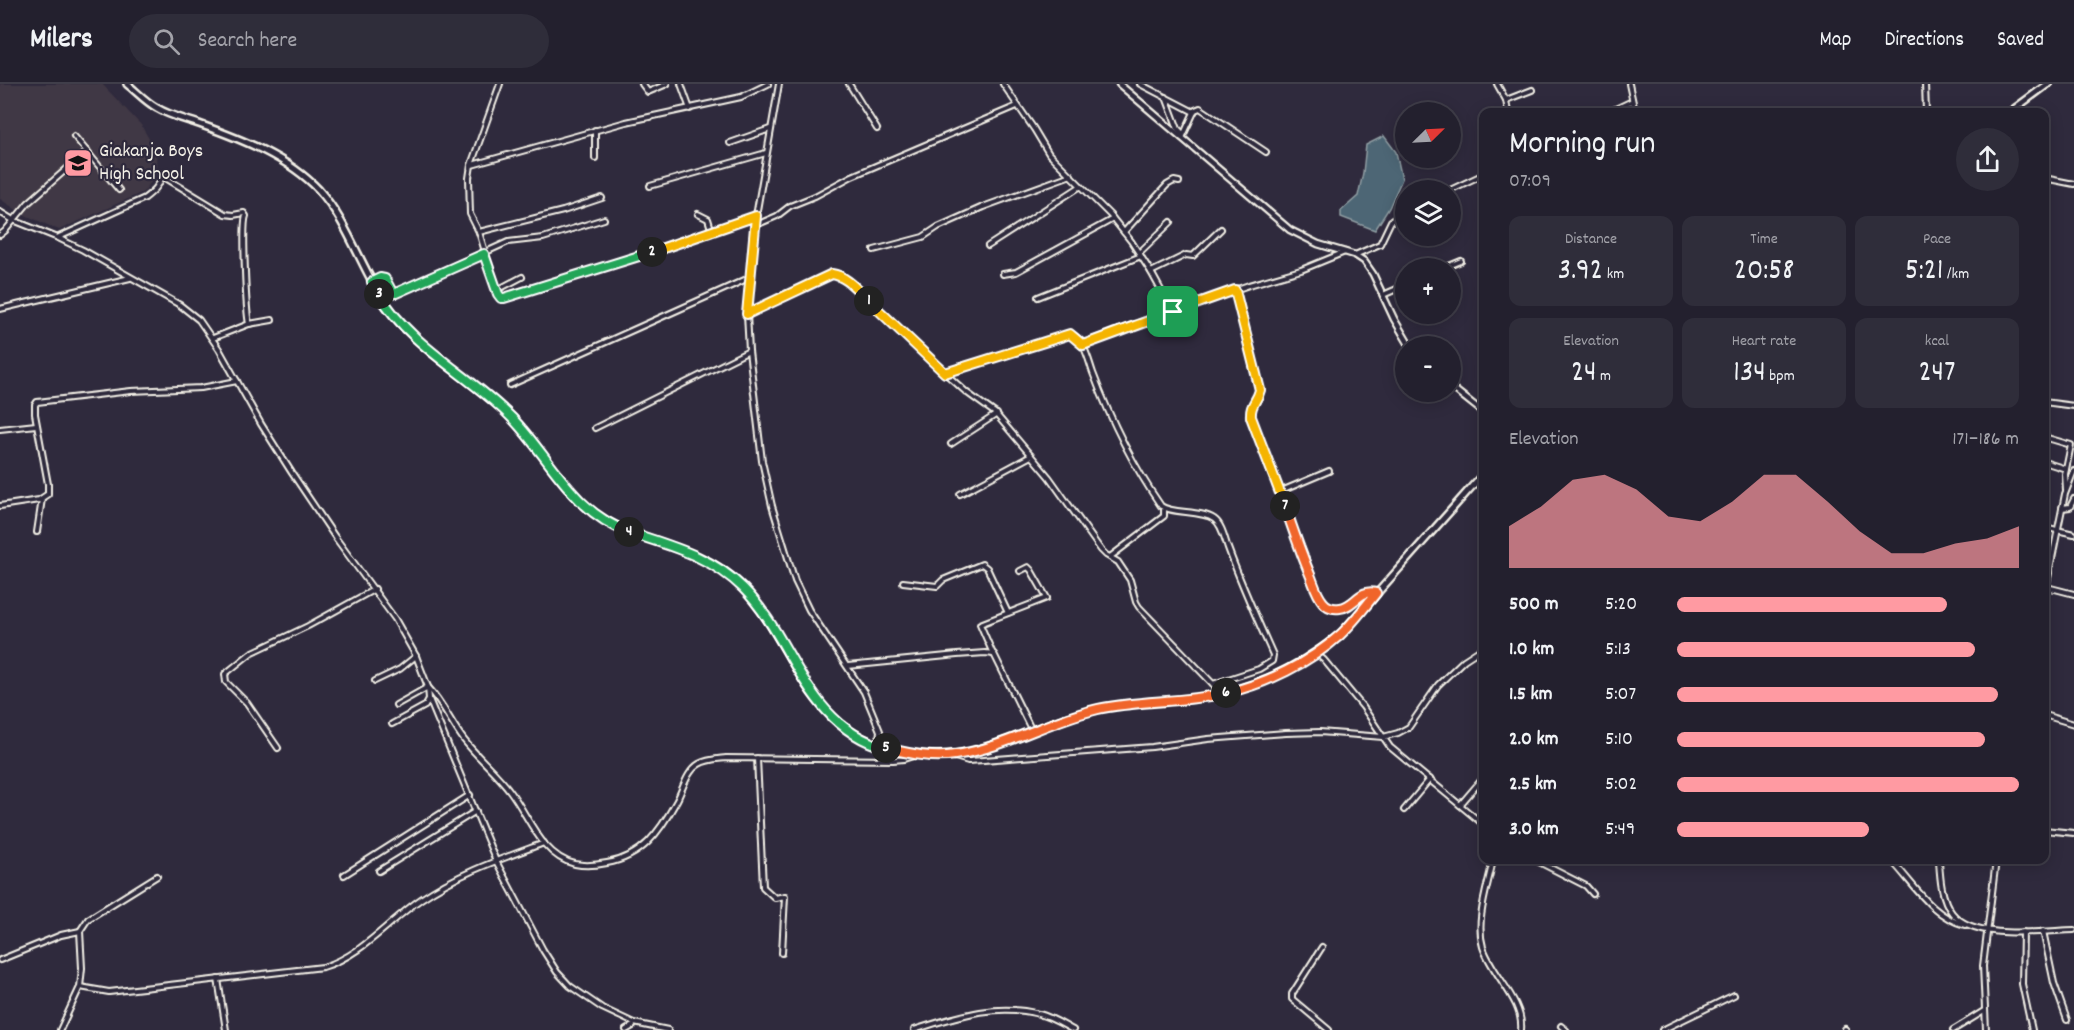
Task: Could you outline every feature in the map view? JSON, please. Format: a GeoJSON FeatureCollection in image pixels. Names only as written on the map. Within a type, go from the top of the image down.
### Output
{"type":"FeatureCollection","features":[{"type":"Feature","properties":{"kind":"main road"},"geometry":{"type":"LineString","coordinates":[[127,84],[157,108],[239,140],[279,160],[306,179],[318,190],[339,220],[372,282],[394,315],[411,335],[513,419],[586,507],[604,520],[624,530],[696,555],[731,577],[753,598],[808,689],[822,706],[852,732],[878,746],[916,755],[952,756],[1000,744],[1065,718],[1099,709],[1219,694],[1256,685],[1316,653],[1340,635],[1479,479]]}},
{"type":"Feature","properties":{"kind":"main road"},"geometry":{"type":"LineString","coordinates":[[2015,108],[2048,84]]}},
{"type":"Feature","properties":{"kind":"street"},"geometry":{"type":"LineString","coordinates":[[500,84],[471,165],[469,208],[500,297],[504,298],[756,216]]}},
{"type":"Feature","properties":{"kind":"street"},"geometry":{"type":"LineString","coordinates":[[642,84],[648,92],[667,84]]}},
{"type":"Feature","properties":{"kind":"street"},"geometry":{"type":"LineString","coordinates":[[681,84],[690,109]]}},
{"type":"Feature","properties":{"kind":"street"},"geometry":{"type":"LineString","coordinates":[[471,165],[595,130],[741,97],[768,84]]}},
{"type":"Feature","properties":{"kind":"street"},"geometry":{"type":"LineString","coordinates":[[779,84],[756,216],[747,314],[762,461],[772,506],[803,599],[864,692],[878,723],[880,731],[878,746]]}},
{"type":"Feature","properties":{"kind":"street"},"geometry":{"type":"LineString","coordinates":[[849,84],[877,129]]}},
{"type":"Feature","properties":{"kind":"street"},"geometry":{"type":"LineString","coordinates":[[1003,84],[1049,154],[1124,232],[1140,254],[1173,312]]}},
{"type":"Feature","properties":{"kind":"street"},"geometry":{"type":"LineString","coordinates":[[1119,84],[1290,230],[1318,244],[1354,255],[1364,261],[1405,336]]}},
{"type":"Feature","properties":{"kind":"street"},"geometry":{"type":"LineString","coordinates":[[1140,84],[1194,112]]}},
{"type":"Feature","properties":{"kind":"street"},"geometry":{"type":"LineString","coordinates":[[1497,84],[1506,100],[1507,108]]}},
{"type":"Feature","properties":{"kind":"street"},"geometry":{"type":"LineString","coordinates":[[1629,84],[1634,108]]}},
{"type":"Feature","properties":{"kind":"street"},"geometry":{"type":"LineString","coordinates":[[1925,84],[1926,108]]}},
{"type":"Feature","properties":{"kind":"street"},"geometry":{"type":"LineString","coordinates":[[1506,100],[1532,90]]}},
{"type":"Feature","properties":{"kind":"street"},"geometry":{"type":"LineString","coordinates":[[1166,97],[1182,136]]}},
{"type":"Feature","properties":{"kind":"street"},"geometry":{"type":"LineString","coordinates":[[1617,108],[1632,101]]}},
{"type":"Feature","properties":{"kind":"street"},"geometry":{"type":"LineString","coordinates":[[756,225],[861,172],[1017,106]]}},
{"type":"Feature","properties":{"kind":"street"},"geometry":{"type":"LineString","coordinates":[[1182,136],[1194,112],[1200,108],[1266,152]]}},
{"type":"Feature","properties":{"kind":"street"},"geometry":{"type":"LineString","coordinates":[[730,143],[771,128]]}},
{"type":"Feature","properties":{"kind":"street"},"geometry":{"type":"LineString","coordinates":[[595,130],[595,158]]}},
{"type":"Feature","properties":{"kind":"street"},"geometry":{"type":"LineString","coordinates":[[74,136],[119,190]]}},
{"type":"Feature","properties":{"kind":"street"},"geometry":{"type":"LineString","coordinates":[[0,235],[28,203],[87,152]]}},
{"type":"Feature","properties":{"kind":"street"},"geometry":{"type":"LineString","coordinates":[[650,186],[766,153]]}},
{"type":"Feature","properties":{"kind":"street"},"geometry":{"type":"LineString","coordinates":[[874,250],[923,237],[938,227],[983,207],[1071,175]]}},
{"type":"Feature","properties":{"kind":"street"},"geometry":{"type":"LineString","coordinates":[[1461,185],[1479,176]]}},
{"type":"Feature","properties":{"kind":"street"},"geometry":{"type":"LineString","coordinates":[[58,238],[145,198],[152,193],[164,177],[225,214],[244,213],[246,216],[244,219],[246,308],[249,324]]}},
{"type":"Feature","properties":{"kind":"street"},"geometry":{"type":"LineString","coordinates":[[2049,179],[2074,184]]}},
{"type":"Feature","properties":{"kind":"street"},"geometry":{"type":"LineString","coordinates":[[1124,232],[1167,185],[1174,181],[1179,182]]}},
{"type":"Feature","properties":{"kind":"street"},"geometry":{"type":"LineString","coordinates":[[988,246],[1081,186]]}},
{"type":"Feature","properties":{"kind":"street"},"geometry":{"type":"LineString","coordinates":[[478,232],[563,212],[602,198]]}},
{"type":"Feature","properties":{"kind":"street"},"geometry":{"type":"LineString","coordinates":[[0,212],[13,220],[58,238],[189,311],[200,320],[213,338],[261,424],[334,537],[375,589],[416,656],[428,687],[429,699],[496,861],[557,972],[585,997],[633,1026],[668,1030]]}},
{"type":"Feature","properties":{"kind":"street"},"geometry":{"type":"LineString","coordinates":[[698,214],[708,219],[712,232]]}},
{"type":"Feature","properties":{"kind":"street"},"geometry":{"type":"LineString","coordinates":[[372,282],[383,278],[392,292],[396,293],[508,242],[543,238],[604,219]]}},
{"type":"Feature","properties":{"kind":"street"},"geometry":{"type":"LineString","coordinates":[[1004,274],[1016,272],[1113,219]]}},
{"type":"Feature","properties":{"kind":"street"},"geometry":{"type":"LineString","coordinates":[[1354,255],[1380,244],[1391,221],[1395,219]]}},
{"type":"Feature","properties":{"kind":"street"},"geometry":{"type":"LineString","coordinates":[[1038,297],[1140,254],[1171,222]]}},
{"type":"Feature","properties":{"kind":"street"},"geometry":{"type":"LineString","coordinates":[[1151,272],[1186,255],[1193,256],[1221,229]]}},
{"type":"Feature","properties":{"kind":"street"},"geometry":{"type":"LineString","coordinates":[[1083,345],[1235,290],[1301,270],[1345,252]]}},
{"type":"Feature","properties":{"kind":"street"},"geometry":{"type":"LineString","coordinates":[[747,314],[832,274],[839,275],[850,282],[966,392],[997,414],[1032,456],[1101,550],[1118,562],[1131,580],[1134,597],[1139,607],[1213,684],[1219,694]]}},
{"type":"Feature","properties":{"kind":"street"},"geometry":{"type":"LineString","coordinates":[[497,290],[522,277]]}},
{"type":"Feature","properties":{"kind":"street"},"geometry":{"type":"LineString","coordinates":[[0,309],[131,278]]}},
{"type":"Feature","properties":{"kind":"street"},"geometry":{"type":"LineString","coordinates":[[510,386],[750,278]]}},
{"type":"Feature","properties":{"kind":"street"},"geometry":{"type":"LineString","coordinates":[[1235,290],[1260,390],[1252,404],[1251,417],[1317,592],[1325,605],[1335,609],[1343,608],[1364,593],[1376,593]]}},
{"type":"Feature","properties":{"kind":"street"},"geometry":{"type":"LineString","coordinates":[[1382,295],[1395,290]]}},
{"type":"Feature","properties":{"kind":"street"},"geometry":{"type":"LineString","coordinates":[[213,338],[249,324],[272,320]]}},
{"type":"Feature","properties":{"kind":"street"},"geometry":{"type":"LineString","coordinates":[[945,373],[1070,334],[1083,345],[1117,434],[1135,466],[1164,508],[1168,511],[1179,510],[1210,517],[1219,523],[1236,570],[1273,655],[1272,661],[1259,669],[1213,684]]}},
{"type":"Feature","properties":{"kind":"street"},"geometry":{"type":"LineString","coordinates":[[595,428],[749,351]]}},
{"type":"Feature","properties":{"kind":"street"},"geometry":{"type":"LineString","coordinates":[[0,506],[42,499],[49,491],[36,425],[35,405],[39,401],[201,388],[237,381]]}},
{"type":"Feature","properties":{"kind":"street"},"geometry":{"type":"LineString","coordinates":[[1461,394],[1479,408]]}},
{"type":"Feature","properties":{"kind":"street"},"geometry":{"type":"LineString","coordinates":[[2049,403],[2074,406]]}},
{"type":"Feature","properties":{"kind":"street"},"geometry":{"type":"LineString","coordinates":[[951,444],[997,414]]}},
{"type":"Feature","properties":{"kind":"street"},"geometry":{"type":"LineString","coordinates":[[0,429],[36,425]]}},
{"type":"Feature","properties":{"kind":"street"},"geometry":{"type":"LineString","coordinates":[[2049,438],[2071,445],[2065,474],[2067,491]]}},
{"type":"Feature","properties":{"kind":"street"},"geometry":{"type":"LineString","coordinates":[[960,494],[1032,456]]}},
{"type":"Feature","properties":{"kind":"street"},"geometry":{"type":"LineString","coordinates":[[2049,464],[2066,469]]}},
{"type":"Feature","properties":{"kind":"street"},"geometry":{"type":"LineString","coordinates":[[1279,492],[1329,471]]}},
{"type":"Feature","properties":{"kind":"street"},"geometry":{"type":"LineString","coordinates":[[2049,577],[2062,508],[2074,471]]}},
{"type":"Feature","properties":{"kind":"street"},"geometry":{"type":"LineString","coordinates":[[37,532],[42,499]]}},
{"type":"Feature","properties":{"kind":"street"},"geometry":{"type":"LineString","coordinates":[[2062,508],[2070,507],[2074,501]]}},
{"type":"Feature","properties":{"kind":"street"},"geometry":{"type":"LineString","coordinates":[[1110,557],[1164,516],[1164,508]]}},
{"type":"Feature","properties":{"kind":"street"},"geometry":{"type":"LineString","coordinates":[[2049,528],[2074,534]]}},
{"type":"Feature","properties":{"kind":"street"},"geometry":{"type":"LineString","coordinates":[[903,582],[937,586],[943,580],[982,564],[987,568],[1008,613]]}},
{"type":"Feature","properties":{"kind":"street"},"geometry":{"type":"LineString","coordinates":[[1020,571],[1028,567],[1047,598],[980,624],[1032,731]]}},
{"type":"Feature","properties":{"kind":"street"},"geometry":{"type":"LineString","coordinates":[[2049,588],[2074,594]]}},
{"type":"Feature","properties":{"kind":"street"},"geometry":{"type":"LineString","coordinates":[[278,748],[247,704],[226,682],[225,674],[251,653],[308,626],[375,589]]}},
{"type":"Feature","properties":{"kind":"street"},"geometry":{"type":"LineString","coordinates":[[952,756],[968,761],[984,760],[1152,747],[1208,739],[1286,733],[1320,732],[1383,737],[1409,727],[1438,685],[1464,660],[1479,650]]}},
{"type":"Feature","properties":{"kind":"street"},"geometry":{"type":"LineString","coordinates":[[1316,653],[1355,697],[1390,747],[1479,821]]}},
{"type":"Feature","properties":{"kind":"street"},"geometry":{"type":"LineString","coordinates":[[848,666],[957,655],[994,654]]}},
{"type":"Feature","properties":{"kind":"street"},"geometry":{"type":"LineString","coordinates":[[375,681],[400,669],[416,656]]}},
{"type":"Feature","properties":{"kind":"street"},"geometry":{"type":"LineString","coordinates":[[396,705],[428,687]]}},
{"type":"Feature","properties":{"kind":"street"},"geometry":{"type":"LineString","coordinates":[[428,687],[437,696],[465,741],[511,792],[544,843],[562,860],[576,864],[602,864],[630,857],[645,847],[676,803],[689,775],[698,764],[709,760],[726,758],[893,760],[916,755]]}},
{"type":"Feature","properties":{"kind":"street"},"geometry":{"type":"LineString","coordinates":[[392,724],[425,706],[429,699]]}},
{"type":"Feature","properties":{"kind":"street"},"geometry":{"type":"LineString","coordinates":[[2049,716],[2074,724]]}},
{"type":"Feature","properties":{"kind":"street"},"geometry":{"type":"LineString","coordinates":[[757,758],[763,887],[775,898],[785,896],[782,953]]}},
{"type":"Feature","properties":{"kind":"street"},"geometry":{"type":"LineString","coordinates":[[1404,810],[1430,779]]}},
{"type":"Feature","properties":{"kind":"street"},"geometry":{"type":"LineString","coordinates":[[1460,805],[1479,783]]}},
{"type":"Feature","properties":{"kind":"street"},"geometry":{"type":"LineString","coordinates":[[344,875],[470,795]]}},
{"type":"Feature","properties":{"kind":"street"},"geometry":{"type":"LineString","coordinates":[[379,871],[476,811]]}},
{"type":"Feature","properties":{"kind":"street"},"geometry":{"type":"LineString","coordinates":[[2049,830],[2074,832]]}},
{"type":"Feature","properties":{"kind":"street"},"geometry":{"type":"LineString","coordinates":[[80,987],[109,992],[333,964],[351,954],[420,899],[438,888],[478,867],[544,843]]}},
{"type":"Feature","properties":{"kind":"street"},"geometry":{"type":"LineString","coordinates":[[1492,864],[1481,920],[1481,937],[1490,961],[1519,1009],[1522,1020],[1521,1030]]}},
{"type":"Feature","properties":{"kind":"street"},"geometry":{"type":"LineString","coordinates":[[1543,864],[1586,886],[1593,894]]}},
{"type":"Feature","properties":{"kind":"street"},"geometry":{"type":"LineString","coordinates":[[1894,864],[1936,912],[1952,922],[1986,930],[2023,932],[2074,930]]}},
{"type":"Feature","properties":{"kind":"street"},"geometry":{"type":"LineString","coordinates":[[1939,864],[1940,879],[1948,905],[1952,913],[1969,926]]}},
{"type":"Feature","properties":{"kind":"street"},"geometry":{"type":"LineString","coordinates":[[1986,1030],[1983,966],[1995,864]]}},
{"type":"Feature","properties":{"kind":"street"},"geometry":{"type":"LineString","coordinates":[[60,1030],[80,987],[82,968],[80,932],[88,919],[157,876]]}},
{"type":"Feature","properties":{"kind":"street"},"geometry":{"type":"LineString","coordinates":[[2043,931],[2054,983],[2067,1020]]}},
{"type":"Feature","properties":{"kind":"street"},"geometry":{"type":"LineString","coordinates":[[0,960],[61,935],[80,932]]}},
{"type":"Feature","properties":{"kind":"street"},"geometry":{"type":"LineString","coordinates":[[2023,932],[2022,984],[2032,1030]]}},
{"type":"Feature","properties":{"kind":"street"},"geometry":{"type":"LineString","coordinates":[[1322,947],[1292,994],[1292,999],[1329,1030]]}},
{"type":"Feature","properties":{"kind":"street"},"geometry":{"type":"LineString","coordinates":[[218,980],[226,1030]]}},
{"type":"Feature","properties":{"kind":"street"},"geometry":{"type":"LineString","coordinates":[[1662,1030],[1734,995]]}},
{"type":"Feature","properties":{"kind":"street"},"geometry":{"type":"LineString","coordinates":[[914,1030],[975,1012],[997,1010],[1041,1014],[1073,1030]]}},
{"type":"Feature","properties":{"kind":"street"},"geometry":{"type":"LineString","coordinates":[[1953,1030],[1984,1011]]}},
{"type":"Feature","properties":{"kind":"street"},"geometry":{"type":"LineString","coordinates":[[626,1030],[633,1026]]}},
{"type":"Feature","properties":{"kind":"street"},"geometry":{"type":"LineString","coordinates":[[1561,1026],[1566,1030]]}},
{"type":"Feature","properties":{"kind":"shaded area","name":"Giakanja Boys High School"},"geometry":{"type":"Polygon","coordinates":[[[0,84],[102,84],[141,125],[156,151],[157,175],[143,192],[59,230],[23,214],[0,199],[0,84]]]}},
{"type":"Feature","properties":{"kind":"water"},"geometry":{"type":"Polygon","coordinates":[[[1384,136],[1395,151],[1395,168],[1400,168],[1402,179],[1395,180],[1395,195],[1375,230],[1341,217],[1341,211],[1358,196],[1366,145],[1384,136]]]}},
{"type":"Feature","properties":{"kind":"place","name":"Giakanja Boys High School"},"geometry":{"type":"Point","coordinates":[78,163]}},
{"type":"Feature","properties":{"kind":"route"},"geometry":{"type":"LineString","coordinates":[[756,216],[747,314],[832,274],[839,275],[850,282],[945,373],[1070,334],[1083,345],[1173,312],[1235,290],[1260,390],[1252,404],[1251,417],[1317,592],[1325,605],[1335,609],[1348,606],[1364,593],[1376,593],[1340,635],[1322,649],[1290,668],[1246,688],[1195,698],[1134,703],[1099,709],[1065,718],[981,750],[952,756],[916,755],[878,746],[836,720],[808,689],[753,598],[731,577],[707,560],[624,530],[604,520],[586,507],[513,419],[411,335],[382,300],[372,282],[383,278],[392,292],[396,293],[484,254],[498,294],[504,298],[756,216]]}}]}
